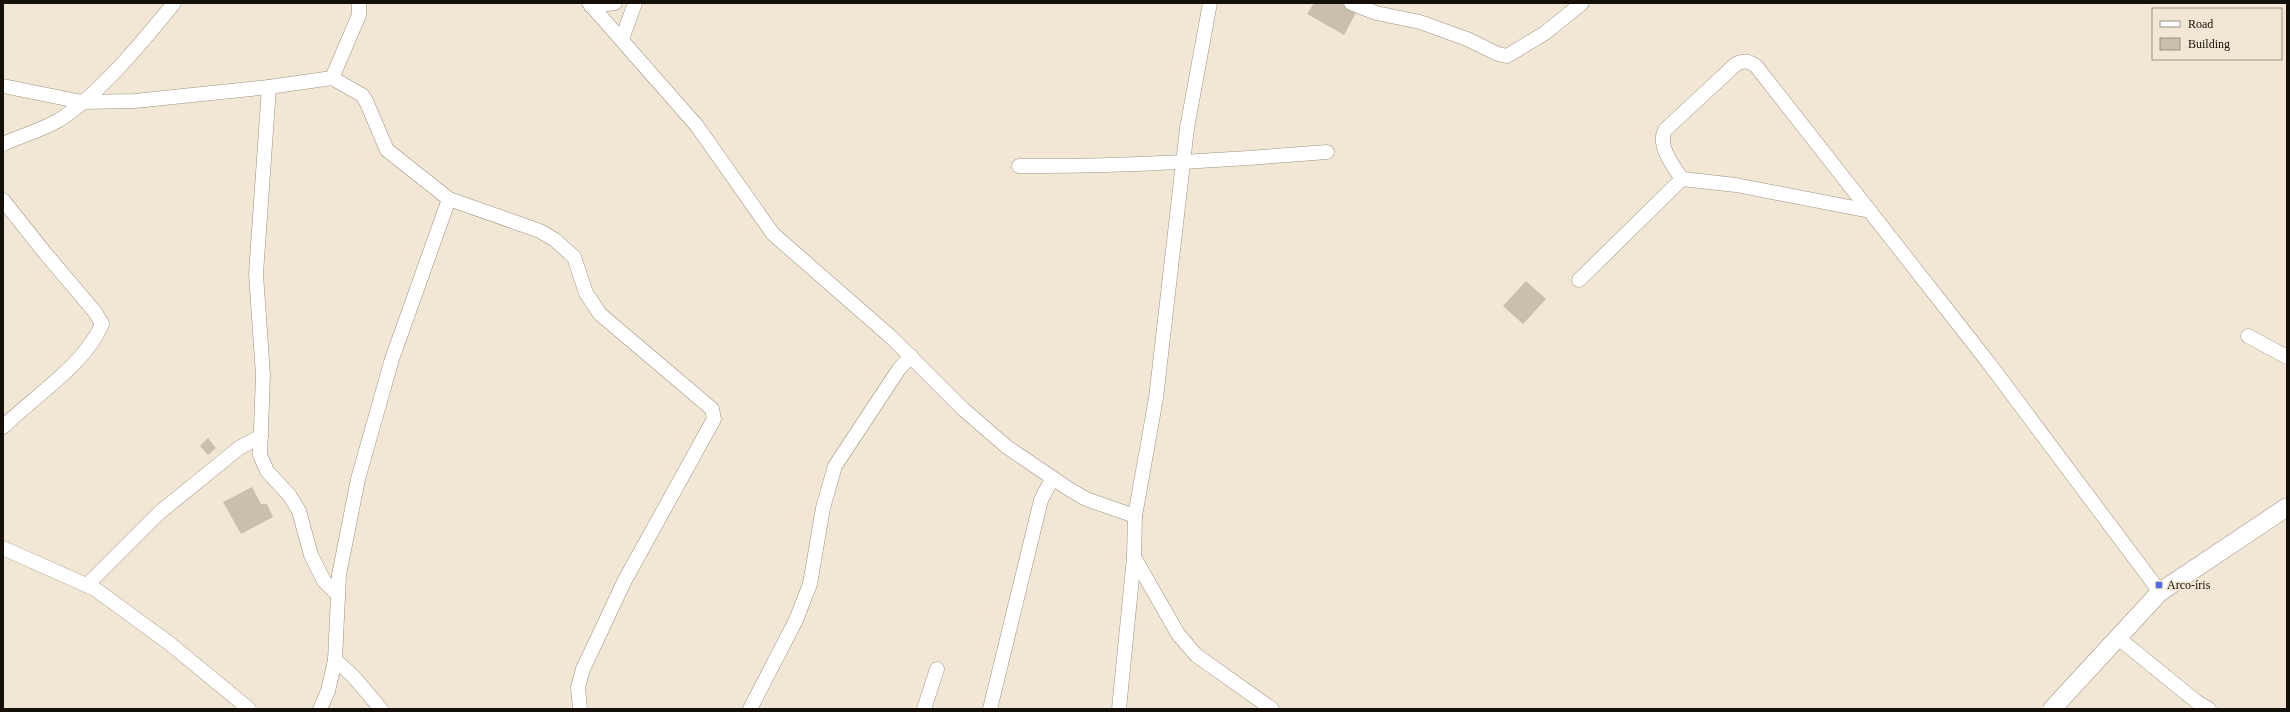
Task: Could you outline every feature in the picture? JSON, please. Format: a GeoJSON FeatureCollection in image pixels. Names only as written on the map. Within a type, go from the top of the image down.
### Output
{"type":"FeatureCollection","features":[{"type":"Feature","properties":{"kind":"street"},"geometry":{"type":"LineString","coordinates":[[3,144],[58,120],[82,102],[116,70],[174,3]]}},
{"type":"Feature","properties":{"kind":"street"},"geometry":{"type":"LineString","coordinates":[[332,78],[359,15],[359,3]]}},
{"type":"Feature","properties":{"kind":"street"},"geometry":{"type":"LineString","coordinates":[[590,4],[615,3]]}},
{"type":"Feature","properties":{"kind":"street"},"geometry":{"type":"LineString","coordinates":[[622,40],[635,3]]}},
{"type":"Feature","properties":{"kind":"street"},"geometry":{"type":"LineString","coordinates":[[1119,709],[1134,557],[1135,516],[1156,398],[1187,128],[1210,3]]}},
{"type":"Feature","properties":{"kind":"street"},"geometry":{"type":"LineString","coordinates":[[1352,3],[1376,13],[1420,22],[1467,39],[1498,54],[1507,56],[1544,33],[1582,3]]}},
{"type":"Feature","properties":{"kind":"street"},"geometry":{"type":"LineString","coordinates":[[590,4],[696,126],[773,234],[911,356],[963,409],[1007,447],[1052,479],[1086,498],[1135,516]]}},
{"type":"Feature","properties":{"kind":"street"},"geometry":{"type":"LineString","coordinates":[[1682,179],[1666,151],[1662,135],[1665,130],[1736,64],[1741,62],[1750,62],[1756,66],[1814,138],[1993,368],[2160,592]]}},
{"type":"Feature","properties":{"kind":"street"},"geometry":{"type":"LineString","coordinates":[[3,86],[82,102],[135,101],[269,87],[332,78],[362,95],[387,150],[449,199],[540,231],[555,240],[574,257],[586,293],[600,314],[712,409],[714,420],[625,580],[583,669],[578,687],[580,709]]}},
{"type":"Feature","properties":{"kind":"street"},"geometry":{"type":"LineString","coordinates":[[269,87],[256,274],[263,375],[260,455],[265,465],[290,496],[298,511],[311,555],[324,581],[338,596]]}},
{"type":"Feature","properties":{"kind":"street"},"geometry":{"type":"LineString","coordinates":[[1019,166],[1083,167],[1183,163],[1327,152]]}},
{"type":"Feature","properties":{"kind":"street"},"geometry":{"type":"LineString","coordinates":[[1682,179],[1736,185],[1870,211]]}},
{"type":"Feature","properties":{"kind":"street"},"geometry":{"type":"LineString","coordinates":[[1580,280],[1682,179]]}},
{"type":"Feature","properties":{"kind":"street"},"geometry":{"type":"LineString","coordinates":[[320,709],[328,691],[335,660],[339,575],[372,422],[392,359],[449,199]]}},
{"type":"Feature","properties":{"kind":"street"},"geometry":{"type":"LineString","coordinates":[[3,200],[95,312],[102,324],[96,336],[76,361],[3,427]]}},
{"type":"Feature","properties":{"kind":"street"},"geometry":{"type":"LineString","coordinates":[[2248,336],[2287,357]]}},
{"type":"Feature","properties":{"kind":"street"},"geometry":{"type":"LineString","coordinates":[[750,709],[796,620],[810,584],[823,508],[835,466],[899,369],[911,356]]}},
{"type":"Feature","properties":{"kind":"street"},"geometry":{"type":"LineString","coordinates":[[87,586],[159,513],[239,448],[261,436]]}},
{"type":"Feature","properties":{"kind":"street"},"geometry":{"type":"LineString","coordinates":[[990,709],[1041,500],[1052,479]]}},
{"type":"Feature","properties":{"kind":"street"},"geometry":{"type":"LineString","coordinates":[[2052,709],[2160,592],[2287,506]]}},
{"type":"Feature","properties":{"kind":"street"},"geometry":{"type":"LineString","coordinates":[[3,548],[87,586],[129,613],[169,643],[248,709]]}},
{"type":"Feature","properties":{"kind":"street"},"geometry":{"type":"LineString","coordinates":[[1134,557],[1178,634],[1196,654],[1272,709]]}},
{"type":"Feature","properties":{"kind":"street"},"geometry":{"type":"LineString","coordinates":[[2117,637],[2197,702],[2209,709]]}},
{"type":"Feature","properties":{"kind":"street"},"geometry":{"type":"LineString","coordinates":[[335,660],[353,676],[381,709]]}},
{"type":"Feature","properties":{"kind":"street"},"geometry":{"type":"LineString","coordinates":[[924,709],[937,669]]}},
{"type":"Feature","properties":{"kind":"building"},"geometry":{"type":"Polygon","coordinates":[[[1314,3],[1341,3],[1357,11],[1344,35],[1307,14],[1314,3]]]}},
{"type":"Feature","properties":{"kind":"building"},"geometry":{"type":"Polygon","coordinates":[[[1526,281],[1546,299],[1523,324],[1503,306],[1526,281]]]}},
{"type":"Feature","properties":{"kind":"building"},"geometry":{"type":"Polygon","coordinates":[[[208,438],[216,448],[208,455],[200,446],[208,438]]]}},
{"type":"Feature","properties":{"kind":"building"},"geometry":{"type":"Polygon","coordinates":[[[252,487],[261,504],[267,504],[273,517],[241,534],[223,502],[252,487]]]}},
{"type":"Feature","properties":{"kind":"place","name":"Arco-íris"},"geometry":{"type":"Point","coordinates":[2159,585]}}]}
